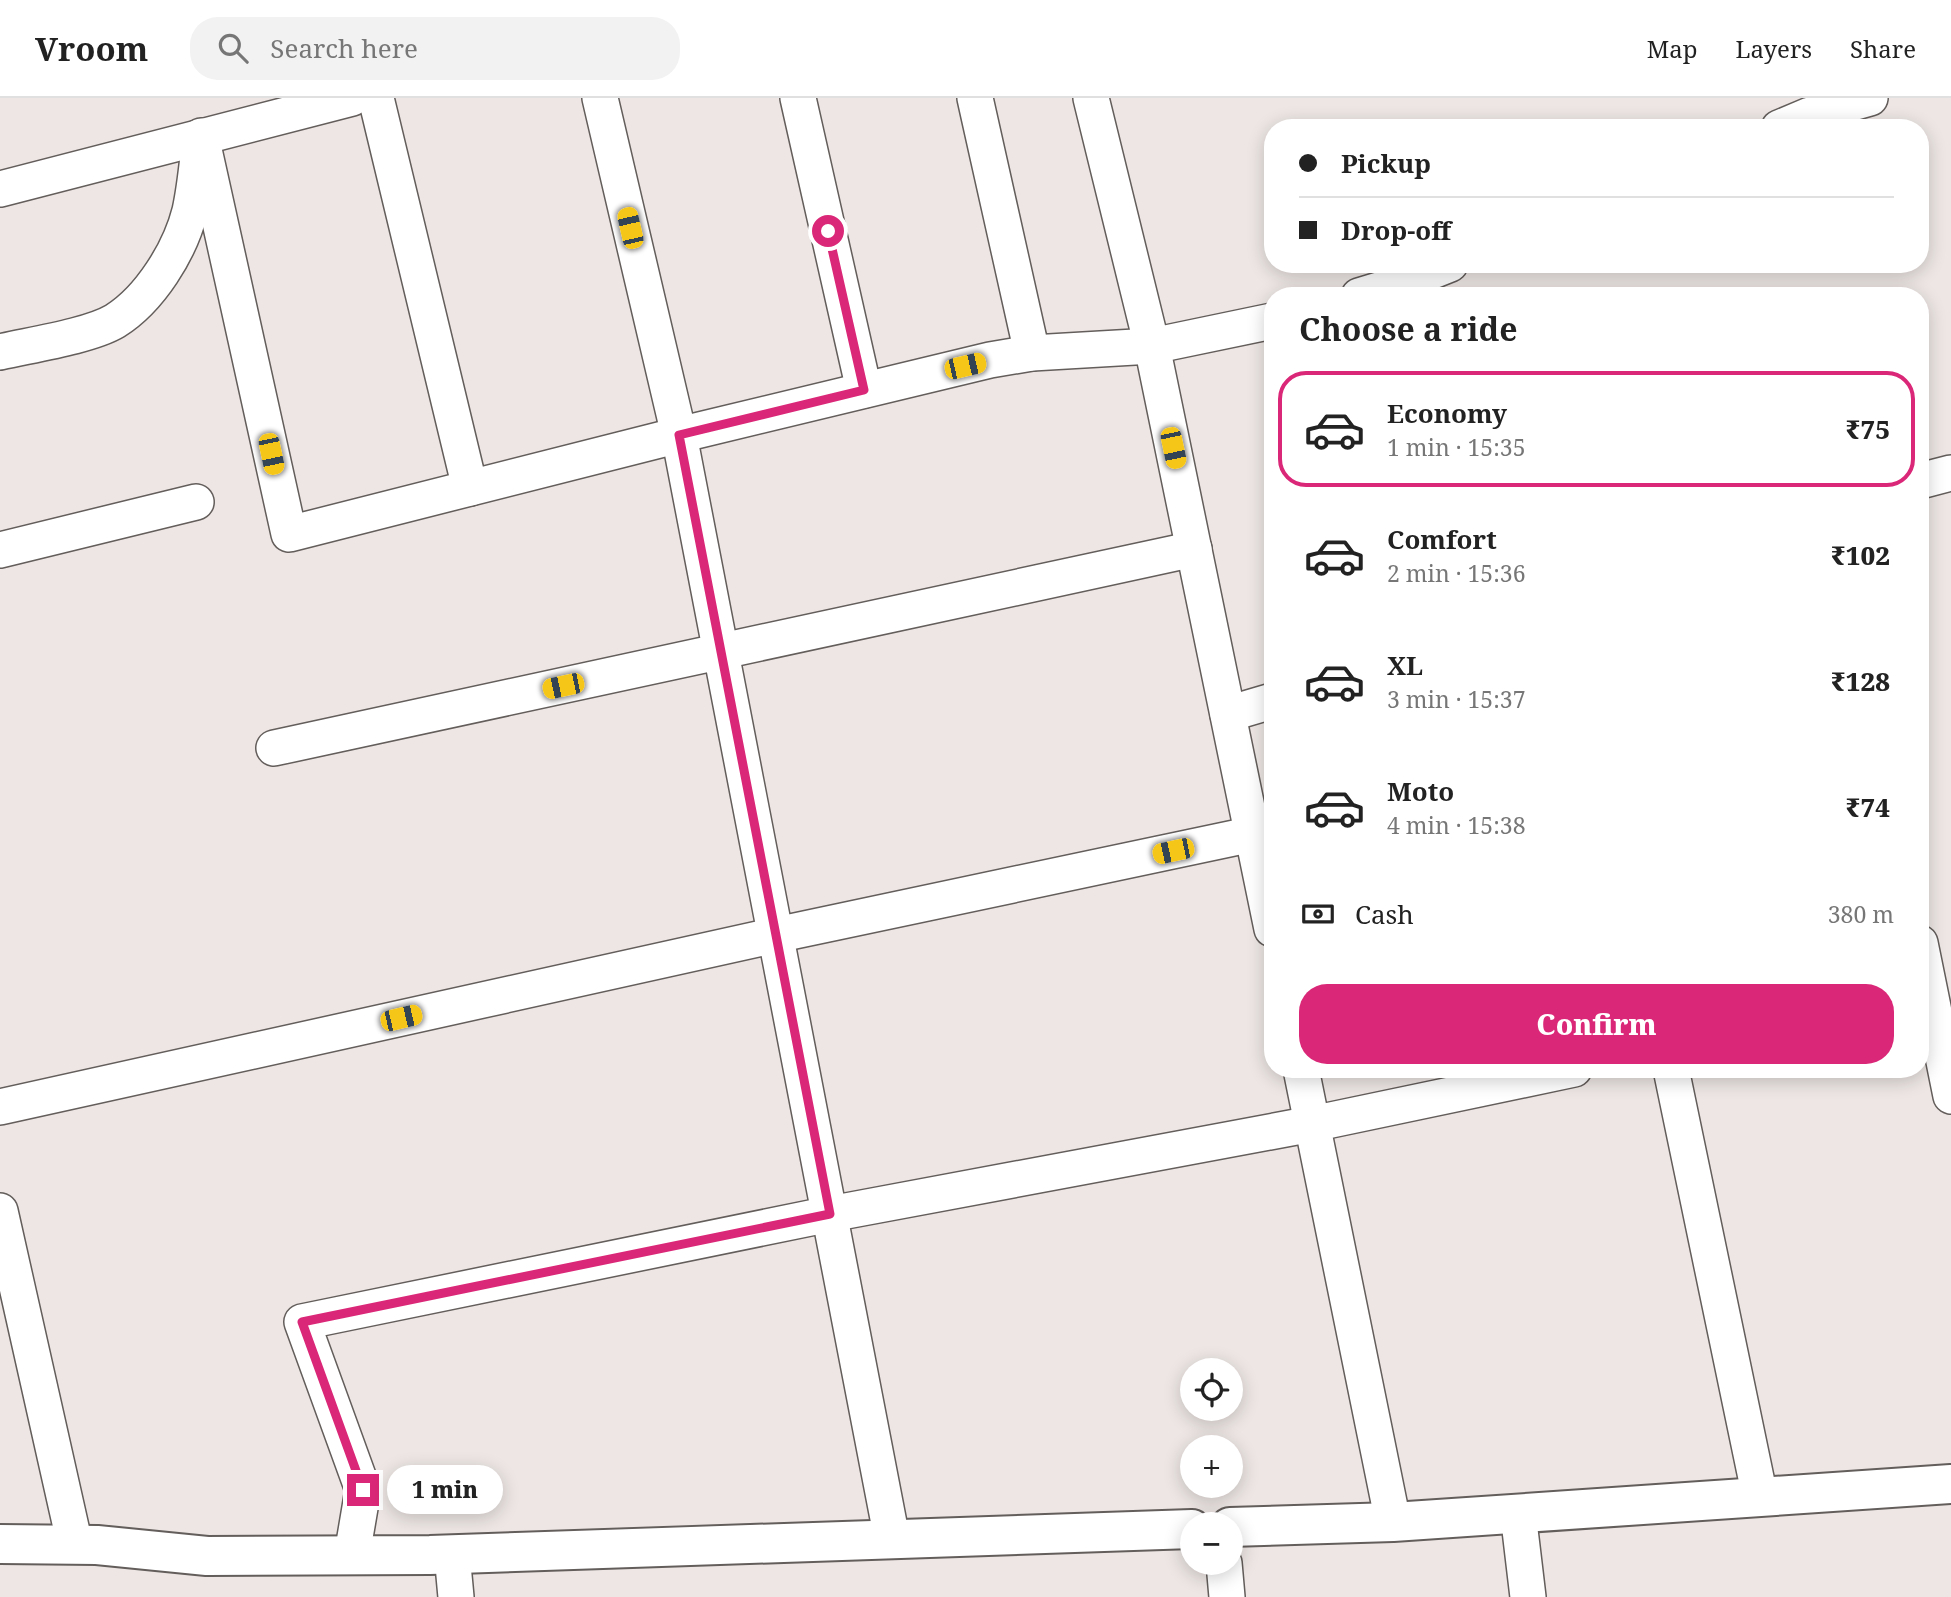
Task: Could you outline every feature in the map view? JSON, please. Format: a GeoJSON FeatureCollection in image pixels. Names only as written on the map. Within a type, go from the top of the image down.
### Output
{"type":"FeatureCollection","features":[{"type":"Feature","properties":{"kind":"street"},"geometry":{"type":"LineString","coordinates":[[376,98],[470,488]]}},
{"type":"Feature","properties":{"kind":"street"},"geometry":{"type":"LineString","coordinates":[[600,98],[679,435],[892,1539]]}},
{"type":"Feature","properties":{"kind":"street"},"geometry":{"type":"LineString","coordinates":[[798,98],[864,390]]}},
{"type":"Feature","properties":{"kind":"street"},"geometry":{"type":"LineString","coordinates":[[975,98],[1032,353]]}},
{"type":"Feature","properties":{"kind":"street"},"geometry":{"type":"LineString","coordinates":[[1091,98],[1152,346],[1253,834],[1264,869]]}},
{"type":"Feature","properties":{"kind":"street"},"geometry":{"type":"LineString","coordinates":[[1800,119],[1870,98]]}},
{"type":"Feature","properties":{"kind":"street"},"geometry":{"type":"LineString","coordinates":[[0,189],[341,99]]}},
{"type":"Feature","properties":{"kind":"street"},"geometry":{"type":"LineString","coordinates":[[201,136],[289,534],[679,435],[990,360],[1032,353],[1152,346],[1264,323]]}},
{"type":"Feature","properties":{"kind":"street"},"geometry":{"type":"LineString","coordinates":[[0,352],[90,330],[113,322],[133,307],[154,282],[183,233],[190,211],[201,136]]}},
{"type":"Feature","properties":{"kind":"street"},"geometry":{"type":"LineString","coordinates":[[1389,287],[1428,273]]}},
{"type":"Feature","properties":{"kind":"street"},"geometry":{"type":"LineString","coordinates":[[1929,479],[1951,474]]}},
{"type":"Feature","properties":{"kind":"street"},"geometry":{"type":"LineString","coordinates":[[0,550],[196,502]]}},
{"type":"Feature","properties":{"kind":"street"},"geometry":{"type":"LineString","coordinates":[[274,748],[1194,549]]}},
{"type":"Feature","properties":{"kind":"street"},"geometry":{"type":"LineString","coordinates":[[1228,714],[1264,703]]}},
{"type":"Feature","properties":{"kind":"street"},"geometry":{"type":"LineString","coordinates":[[0,1107],[776,935],[1253,834]]}},
{"type":"Feature","properties":{"kind":"street"},"geometry":{"type":"LineString","coordinates":[[1929,987],[1951,1096]]}},
{"type":"Feature","properties":{"kind":"street"},"geometry":{"type":"LineString","coordinates":[[1303,1078],[1393,1522]]}},
{"type":"Feature","properties":{"kind":"street"},"geometry":{"type":"LineString","coordinates":[[352,1555],[363,1490],[302,1322],[830,1214],[1312,1124],[1531,1078]]}},
{"type":"Feature","properties":{"kind":"street"},"geometry":{"type":"LineString","coordinates":[[1673,1078],[1760,1497]]}},
{"type":"Feature","properties":{"kind":"street"},"geometry":{"type":"LineString","coordinates":[[0,1212],[75,1545]]}},
{"type":"Feature","properties":{"kind":"street"},"geometry":{"type":"LineString","coordinates":[[1243,1527],[1393,1522],[1951,1484]]}},
{"type":"Feature","properties":{"kind":"street"},"geometry":{"type":"LineString","coordinates":[[1518,1513],[1528,1597]]}},
{"type":"Feature","properties":{"kind":"street"},"geometry":{"type":"LineString","coordinates":[[0,1544],[75,1545],[207,1556],[452,1554],[1180,1529]]}},
{"type":"Feature","properties":{"kind":"street"},"geometry":{"type":"LineString","coordinates":[[452,1554],[456,1597]]}},
{"type":"Feature","properties":{"kind":"street"},"geometry":{"type":"LineString","coordinates":[[1225,1575],[1227,1597]]}},
{"type":"Feature","properties":{"kind":"route"},"geometry":{"type":"LineString","coordinates":[[363,1490],[302,1322],[830,1214],[679,435],[864,390],[828,231]]}}]}
